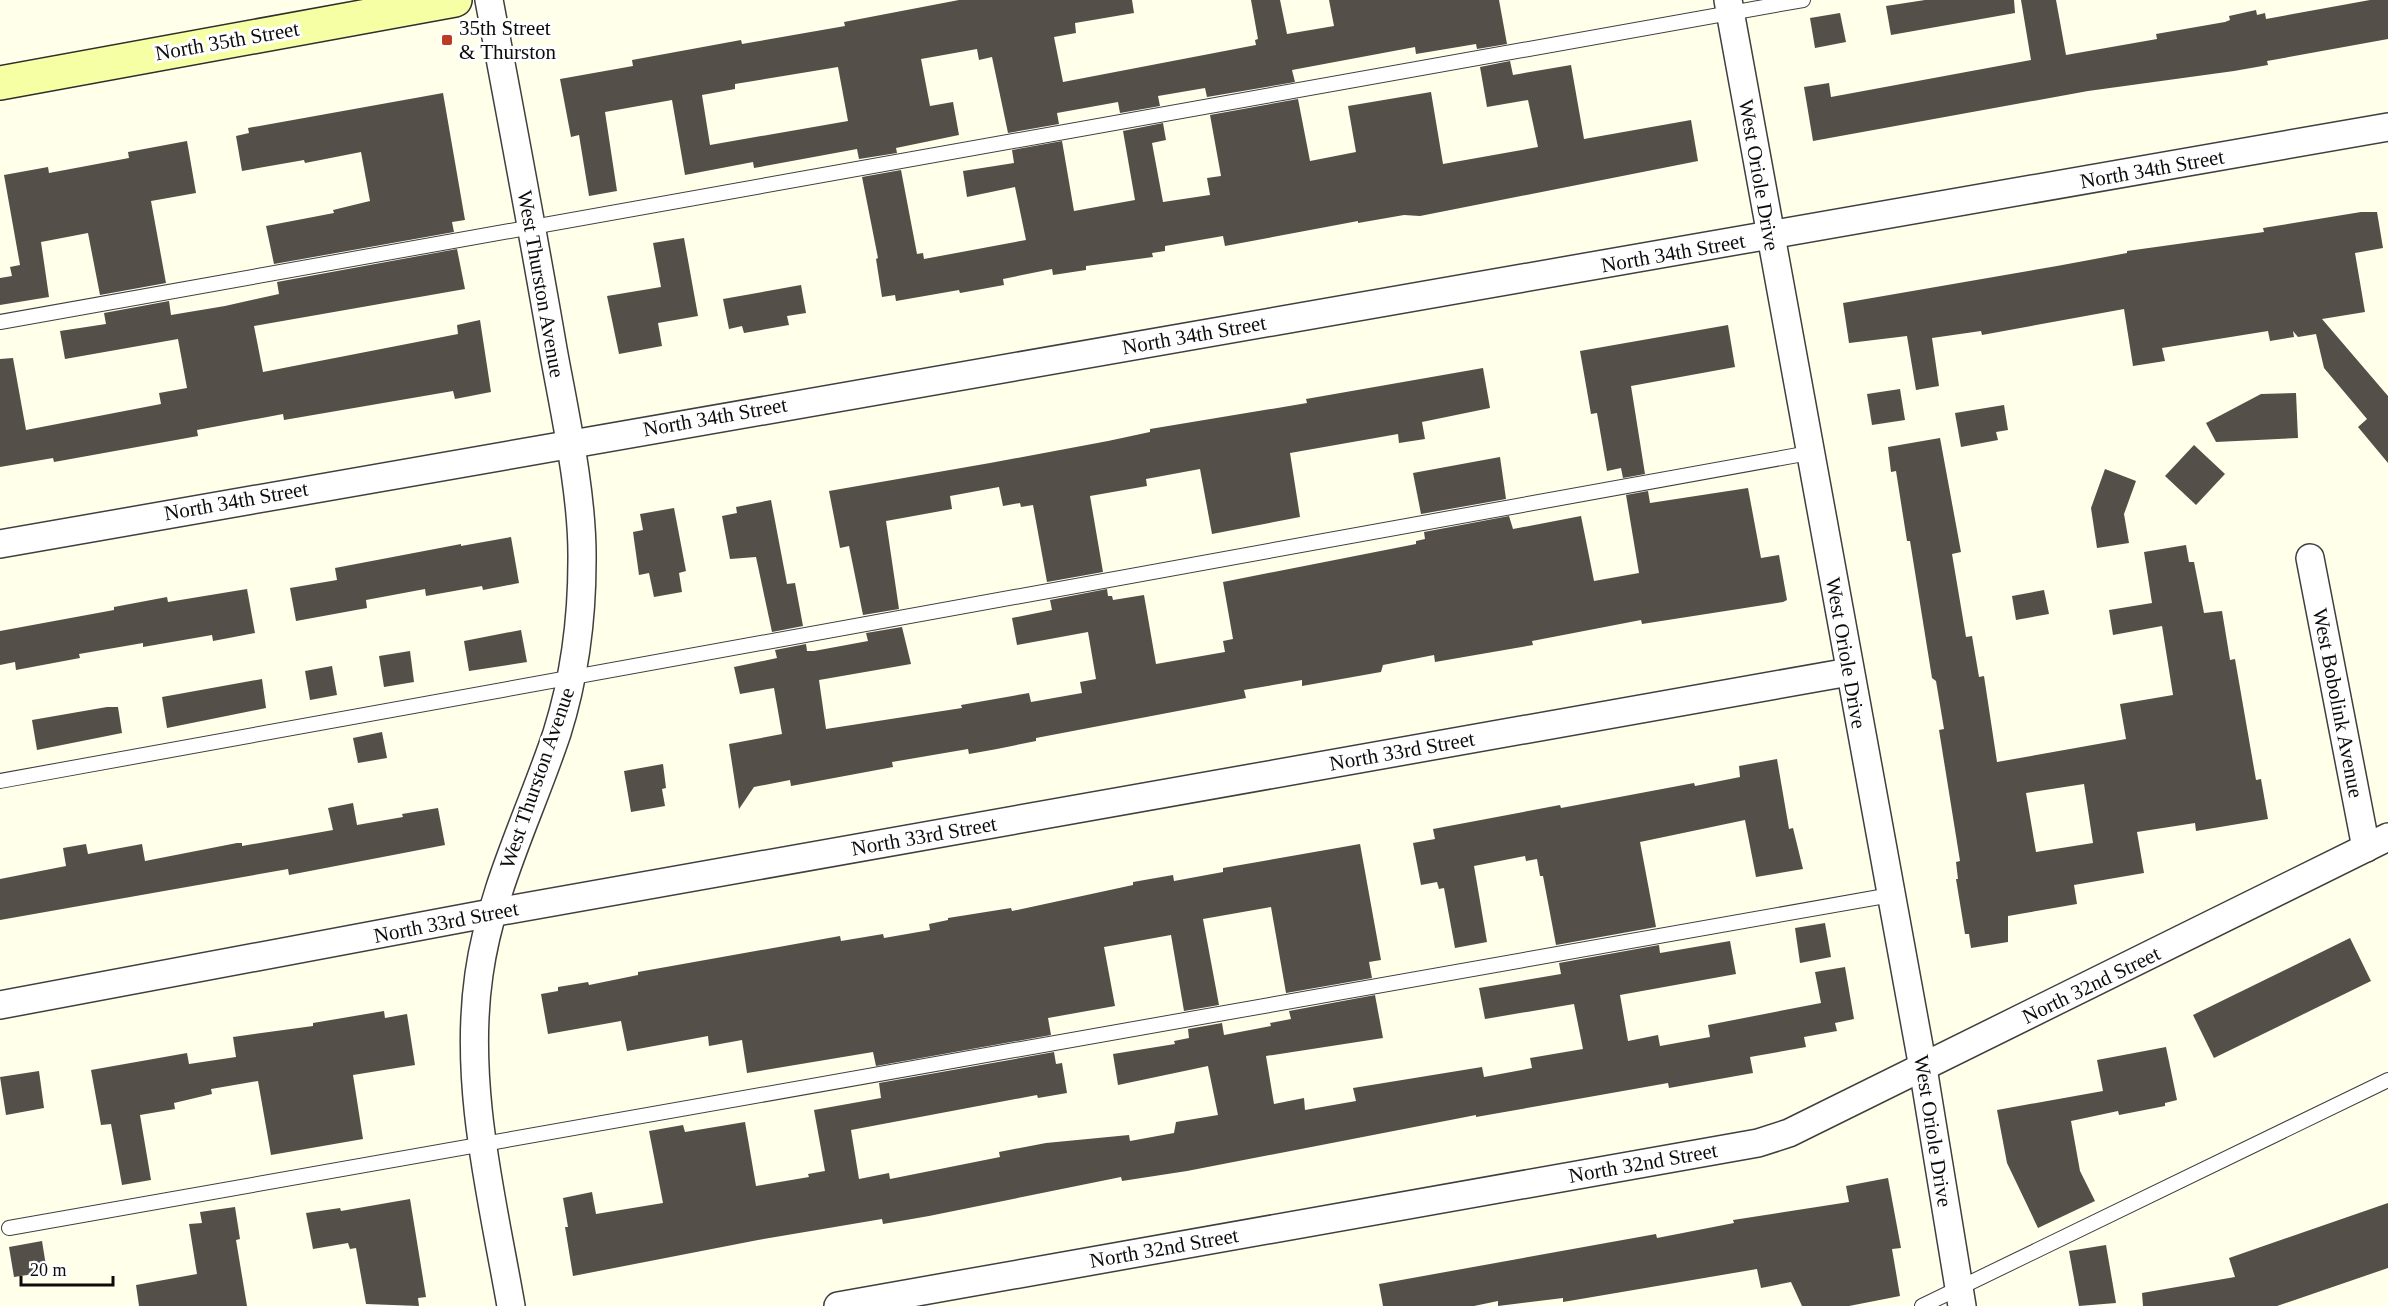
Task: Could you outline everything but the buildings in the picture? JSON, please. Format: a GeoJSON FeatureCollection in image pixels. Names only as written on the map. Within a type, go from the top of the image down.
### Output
{"type":"FeatureCollection","features":[{"type":"Feature","properties":{"kind":"street","name":"North 35th Street"},"geometry":{"type":"LineString","coordinates":[[0,83],[455,0]]}},
{"type":"Feature","properties":{"kind":"street","name":"West Thurston Avenue"},"geometry":{"type":"LineString","coordinates":[[489,0],[570,441],[582,560],[572,677],[556,733],[512,846],[491,913],[479,973],[473,1026],[475,1077],[483,1142],[511,1306]]}},
{"type":"Feature","properties":{"kind":"street","name":"West Oriole Drive"},"geometry":{"type":"LineString","coordinates":[[1729,6],[1923,1068],[1960,1297]]}},
{"type":"Feature","properties":{"kind":"street","name":"North 34th Street"},"geometry":{"type":"LineString","coordinates":[[0,544],[570,441],[1770,237],[2388,127]]}},
{"type":"Feature","properties":{"kind":"street","name":"West Bobolink Avenue"},"geometry":{"type":"LineString","coordinates":[[2310,558],[2377,842]]}},
{"type":"Feature","properties":{"kind":"street","name":"North 33rd Street"},"geometry":{"type":"LineString","coordinates":[[0,1005],[491,913],[1849,672]]}},
{"type":"Feature","properties":{"kind":"street","name":"North 32nd Street"},"geometry":{"type":"LineString","coordinates":[[838,1306],[1758,1143],[1789,1133],[1923,1068],[2377,842]]}},
{"type":"Feature","properties":{"kind":"lane"},"geometry":{"type":"LineString","coordinates":[[0,322],[532,229],[1729,6],[1803,0]]}},
{"type":"Feature","properties":{"kind":"lane"},"geometry":{"type":"LineString","coordinates":[[0,781],[1809,453]]}},
{"type":"Feature","properties":{"kind":"lane"},"geometry":{"type":"LineString","coordinates":[[9,1228],[483,1142],[1891,895]]}},
{"type":"Feature","properties":{"kind":"lane"},"geometry":{"type":"LineString","coordinates":[[1922,1306],[1960,1297],[2388,1080]]}},
{"type":"Feature","properties":{"kind":"place","name":"35th Street & Thurston"},"geometry":{"type":"Point","coordinates":[447,40]}}]}
